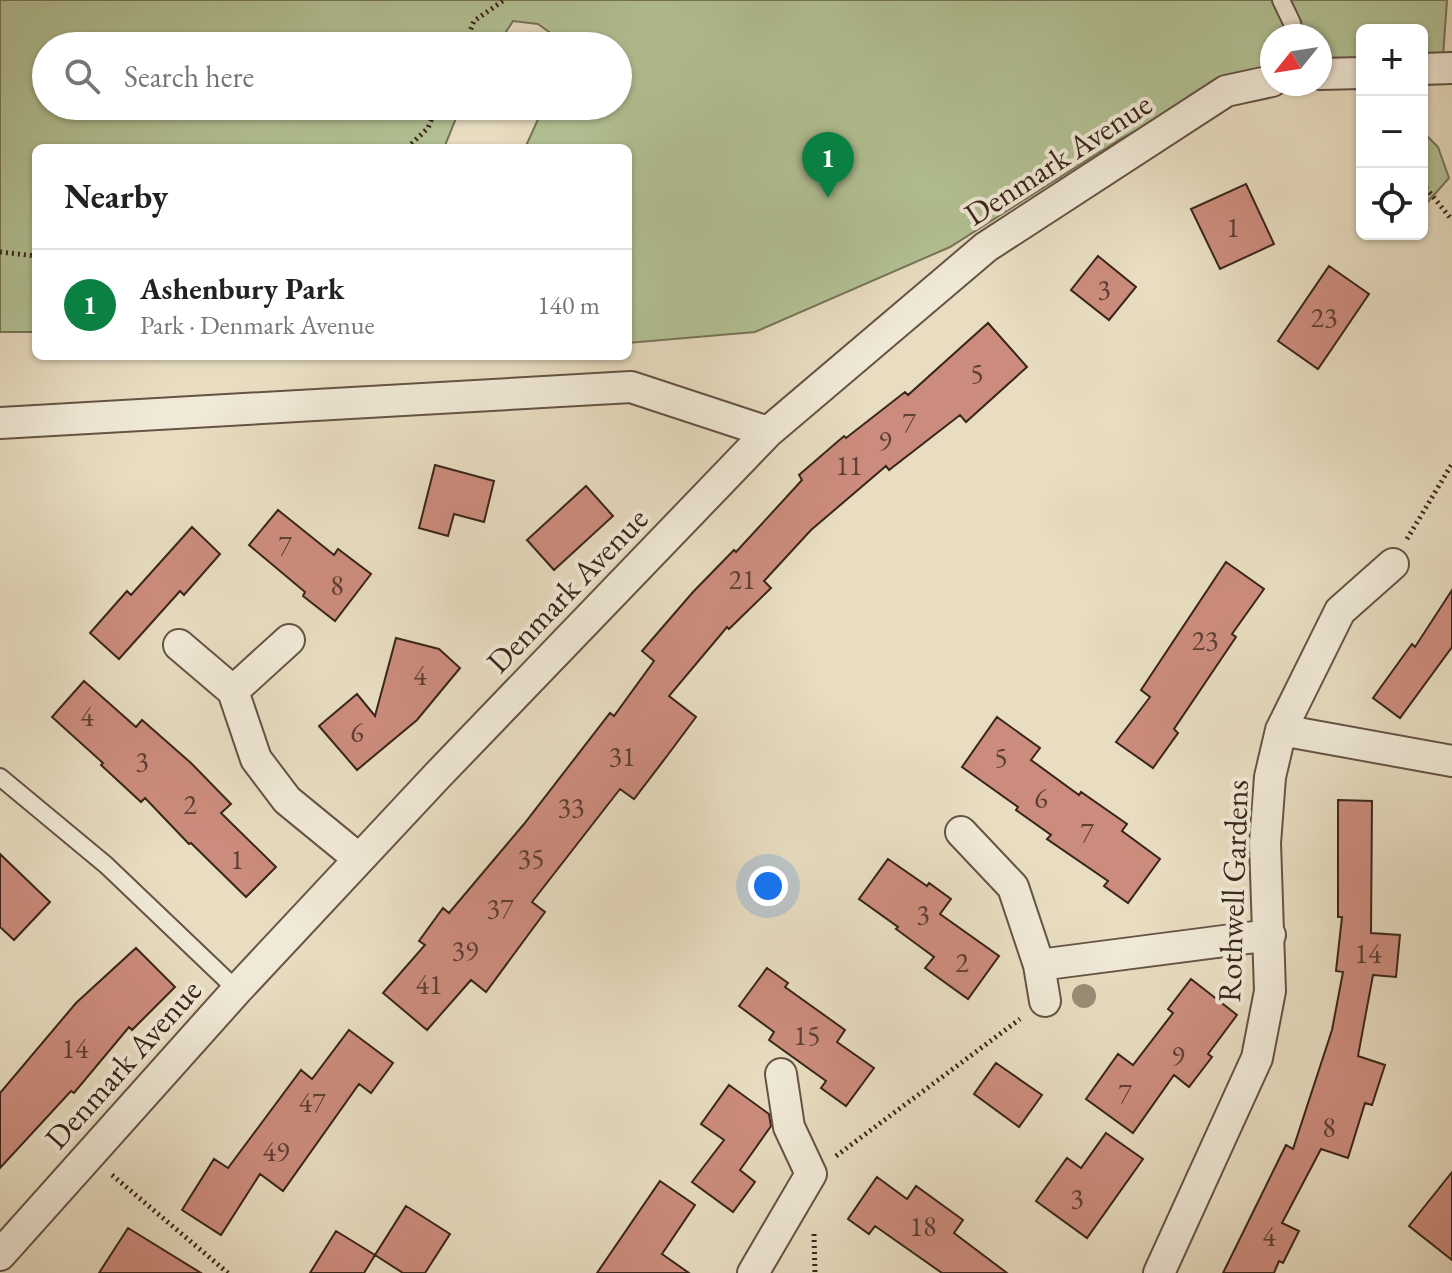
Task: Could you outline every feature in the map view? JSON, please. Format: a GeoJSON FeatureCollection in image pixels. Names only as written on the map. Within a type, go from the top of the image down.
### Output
{"type":"FeatureCollection","features":[{"type":"Feature","properties":{"kind":"street"},"geometry":{"type":"LineString","coordinates":[[1428,69],[1452,68]]}},
{"type":"Feature","properties":{"kind":"street"},"geometry":{"type":"LineString","coordinates":[[1332,74],[1356,73]]}},
{"type":"Feature","properties":{"kind":"street","name":"Denmark Avenue"},"geometry":{"type":"LineString","coordinates":[[3,1247],[90,1157],[237,990],[359,859],[768,432],[986,247],[1226,91],[1260,84]]}},
{"type":"Feature","properties":{"kind":"street"},"geometry":{"type":"LineString","coordinates":[[0,423],[631,387],[768,432]]}},
{"type":"Feature","properties":{"kind":"street","name":"Rothwell Gardens"},"geometry":{"type":"LineString","coordinates":[[1159,1273],[1257,1058],[1270,991],[1265,843],[1270,777],[1281,730],[1340,611],[1393,564]]}},
{"type":"Feature","properties":{"kind":"street"},"geometry":{"type":"LineString","coordinates":[[233,691],[289,640]]}},
{"type":"Feature","properties":{"kind":"street"},"geometry":{"type":"LineString","coordinates":[[179,645],[233,691],[256,759],[287,800],[359,859]]}},
{"type":"Feature","properties":{"kind":"street"},"geometry":{"type":"LineString","coordinates":[[1281,730],[1452,761]]}},
{"type":"Feature","properties":{"kind":"street"},"geometry":{"type":"LineString","coordinates":[[961,832],[1013,887],[1039,965],[1045,1001]]}},
{"type":"Feature","properties":{"kind":"street"},"geometry":{"type":"LineString","coordinates":[[1039,965],[1270,935]]}},
{"type":"Feature","properties":{"kind":"street"},"geometry":{"type":"LineString","coordinates":[[753,1273],[811,1174],[789,1127],[781,1074]]}},
{"type":"Feature","properties":{"kind":"lane"},"geometry":{"type":"LineString","coordinates":[[1281,0],[1292,24]]}},
{"type":"Feature","properties":{"kind":"lane"},"geometry":{"type":"LineString","coordinates":[[0,777],[106,865],[237,990]]}},
{"type":"Feature","properties":{"kind":"path"},"geometry":{"type":"LineString","coordinates":[[470,32],[474,21],[504,0]]}},
{"type":"Feature","properties":{"kind":"path"},"geometry":{"type":"LineString","coordinates":[[411,144],[428,128],[431,120]]}},
{"type":"Feature","properties":{"kind":"path"},"geometry":{"type":"LineString","coordinates":[[1428,190],[1452,220]]}},
{"type":"Feature","properties":{"kind":"path"},"geometry":{"type":"LineString","coordinates":[[0,252],[32,256]]}},
{"type":"Feature","properties":{"kind":"path"},"geometry":{"type":"LineString","coordinates":[[1393,564],[1452,464]]}},
{"type":"Feature","properties":{"kind":"path"},"geometry":{"type":"LineString","coordinates":[[811,1174],[1045,1001]]}},
{"type":"Feature","properties":{"kind":"path"},"geometry":{"type":"LineString","coordinates":[[90,1157],[228,1273]]}},
{"type":"Feature","properties":{"kind":"path"},"geometry":{"type":"LineString","coordinates":[[814,1231],[815,1273]]}},
{"type":"Feature","properties":{"kind":"green space"},"geometry":{"type":"Polygon","coordinates":[[[0,0],[1447,0],[1443,57],[1428,59],[1428,24],[1356,24],[1356,67],[1332,70],[1332,24],[1260,24],[1260,77],[1231,81],[1122,138],[950,247],[755,332],[632,343],[632,144],[527,144],[538,120],[632,120],[632,32],[549,32],[538,24],[513,21],[506,32],[32,32],[32,120],[455,120],[446,144],[32,144],[32,332],[0,332],[0,0]]]}},
{"type":"Feature","properties":{"kind":"green space"},"geometry":{"type":"Polygon","coordinates":[[[1428,137],[1438,147],[1449,178],[1428,202],[1428,137]]]}},
{"type":"Feature","properties":{"kind":"building"},"geometry":{"type":"Polygon","coordinates":[[[1246,184],[1274,244],[1220,269],[1191,209],[1246,184]]]}},
{"type":"Feature","properties":{"kind":"building"},"geometry":{"type":"Polygon","coordinates":[[[1098,256],[1136,287],[1109,320],[1071,290],[1098,256]]]}},
{"type":"Feature","properties":{"kind":"building"},"geometry":{"type":"Polygon","coordinates":[[[1329,266],[1369,294],[1318,369],[1278,341],[1329,266]]]}},
{"type":"Feature","properties":{"kind":"building"},"geometry":{"type":"Polygon","coordinates":[[[988,323],[1027,367],[966,422],[960,415],[889,470],[886,466],[811,530],[764,581],[771,588],[729,629],[727,627],[669,696],[696,717],[634,799],[620,789],[532,902],[545,912],[486,992],[471,980],[427,1030],[383,993],[425,945],[419,941],[443,908],[449,913],[524,824],[610,713],[614,716],[654,661],[642,651],[693,592],[734,550],[736,552],[802,480],[799,475],[844,436],[846,438],[905,392],[908,395],[988,323]]]}},
{"type":"Feature","properties":{"kind":"building"},"geometry":{"type":"Polygon","coordinates":[[[435,465],[494,481],[484,522],[454,514],[448,536],[419,528],[435,465]]]}},
{"type":"Feature","properties":{"kind":"building"},"geometry":{"type":"Polygon","coordinates":[[[586,486],[613,516],[554,570],[527,540],[586,486]]]}},
{"type":"Feature","properties":{"kind":"building"},"geometry":{"type":"Polygon","coordinates":[[[278,510],[334,555],[338,549],[371,574],[335,621],[303,596],[305,592],[249,545],[278,510]]]}},
{"type":"Feature","properties":{"kind":"building"},"geometry":{"type":"Polygon","coordinates":[[[192,527],[220,554],[184,595],[180,591],[119,659],[90,633],[127,591],[131,595],[192,527]]]}},
{"type":"Feature","properties":{"kind":"building"},"geometry":{"type":"Polygon","coordinates":[[[1226,562],[1264,589],[1232,634],[1236,637],[1174,729],[1178,733],[1153,768],[1116,742],[1150,697],[1141,690],[1226,562]]]}},
{"type":"Feature","properties":{"kind":"building"},"geometry":{"type":"Polygon","coordinates":[[[1452,590],[1452,647],[1400,718],[1373,698],[1412,644],[1415,647],[1452,590]]]}},
{"type":"Feature","properties":{"kind":"building"},"geometry":{"type":"Polygon","coordinates":[[[396,638],[439,649],[460,668],[417,720],[357,770],[319,726],[357,694],[375,716],[396,638]]]}},
{"type":"Feature","properties":{"kind":"building"},"geometry":{"type":"Polygon","coordinates":[[[84,681],[136,727],[142,720],[231,804],[221,813],[276,867],[246,897],[145,798],[141,802],[52,717],[84,681]]]}},
{"type":"Feature","properties":{"kind":"building"},"geometry":{"type":"Polygon","coordinates":[[[997,717],[1040,748],[1031,760],[1079,795],[1081,792],[1127,824],[1122,831],[1160,859],[1128,903],[1104,886],[1108,881],[1047,839],[1051,835],[1016,810],[1018,807],[962,767],[997,717]]]}},
{"type":"Feature","properties":{"kind":"building"},"geometry":{"type":"Polygon","coordinates":[[[1338,800],[1372,801],[1371,933],[1400,935],[1396,977],[1373,975],[1358,1056],[1385,1065],[1372,1105],[1365,1103],[1348,1158],[1321,1149],[1282,1223],[1299,1231],[1283,1263],[1279,1261],[1274,1273],[1223,1273],[1286,1145],[1293,1149],[1332,1030],[1343,972],[1336,971],[1342,917],[1338,917],[1338,800]]]}},
{"type":"Feature","properties":{"kind":"building"},"geometry":{"type":"Polygon","coordinates":[[[0,854],[50,902],[14,940],[0,927],[0,854]]]}},
{"type":"Feature","properties":{"kind":"building"},"geometry":{"type":"Polygon","coordinates":[[[888,859],[951,899],[940,914],[999,956],[968,999],[925,968],[934,957],[859,899],[888,859]]]}},
{"type":"Feature","properties":{"kind":"building"},"geometry":{"type":"Polygon","coordinates":[[[136,948],[175,987],[132,1030],[129,1027],[74,1093],[71,1091],[0,1168],[0,1093],[76,1003],[136,948]]]}},
{"type":"Feature","properties":{"kind":"building"},"geometry":{"type":"Polygon","coordinates":[[[767,968],[788,983],[785,987],[845,1030],[837,1042],[874,1068],[846,1106],[821,1088],[826,1081],[769,1040],[774,1032],[739,1006],[767,968]]]}},
{"type":"Feature","properties":{"kind":"building"},"geometry":{"type":"Polygon","coordinates":[[[1191,979],[1237,1015],[1208,1054],[1212,1057],[1189,1087],[1174,1075],[1133,1133],[1086,1099],[1118,1054],[1133,1065],[1173,1013],[1168,1009],[1191,979]]]}},
{"type":"Feature","properties":{"kind":"building"},"geometry":{"type":"Polygon","coordinates":[[[349,1030],[393,1063],[371,1093],[359,1084],[283,1191],[260,1174],[221,1235],[182,1210],[214,1159],[228,1168],[301,1070],[312,1079],[349,1030]]]}},
{"type":"Feature","properties":{"kind":"building"},"geometry":{"type":"Polygon","coordinates":[[[996,1063],[1042,1095],[1019,1127],[974,1094],[996,1063]]]}},
{"type":"Feature","properties":{"kind":"building"},"geometry":{"type":"Polygon","coordinates":[[[729,1085],[769,1114],[771,1126],[740,1170],[755,1182],[733,1212],[692,1182],[724,1140],[701,1124],[729,1085]]]}},
{"type":"Feature","properties":{"kind":"building"},"geometry":{"type":"Polygon","coordinates":[[[1106,1133],[1143,1159],[1087,1238],[1036,1201],[1067,1158],[1081,1168],[1106,1133]]]}},
{"type":"Feature","properties":{"kind":"building"},"geometry":{"type":"Polygon","coordinates":[[[1452,1172],[1452,1260],[1409,1226],[1452,1172]]]}},
{"type":"Feature","properties":{"kind":"building"},"geometry":{"type":"Polygon","coordinates":[[[877,1177],[907,1199],[916,1186],[963,1220],[954,1233],[1007,1273],[942,1273],[875,1226],[869,1234],[848,1219],[877,1177]]]}},
{"type":"Feature","properties":{"kind":"building"},"geometry":{"type":"Polygon","coordinates":[[[660,1181],[695,1205],[662,1254],[689,1273],[597,1273],[660,1181]]]}},
{"type":"Feature","properties":{"kind":"building"},"geometry":{"type":"Polygon","coordinates":[[[406,1206],[450,1234],[425,1273],[403,1273],[375,1255],[406,1206]]]}},
{"type":"Feature","properties":{"kind":"building"},"geometry":{"type":"Polygon","coordinates":[[[128,1228],[201,1273],[99,1273],[128,1228]]]}},
{"type":"Feature","properties":{"kind":"building"},"geometry":{"type":"Polygon","coordinates":[[[336,1231],[375,1255],[364,1273],[310,1273],[336,1231]]]}},
{"type":"Feature","properties":{"kind":"place","name":"Ashenbury Park"},"geometry":{"type":"Point","coordinates":[828,198]}}]}
